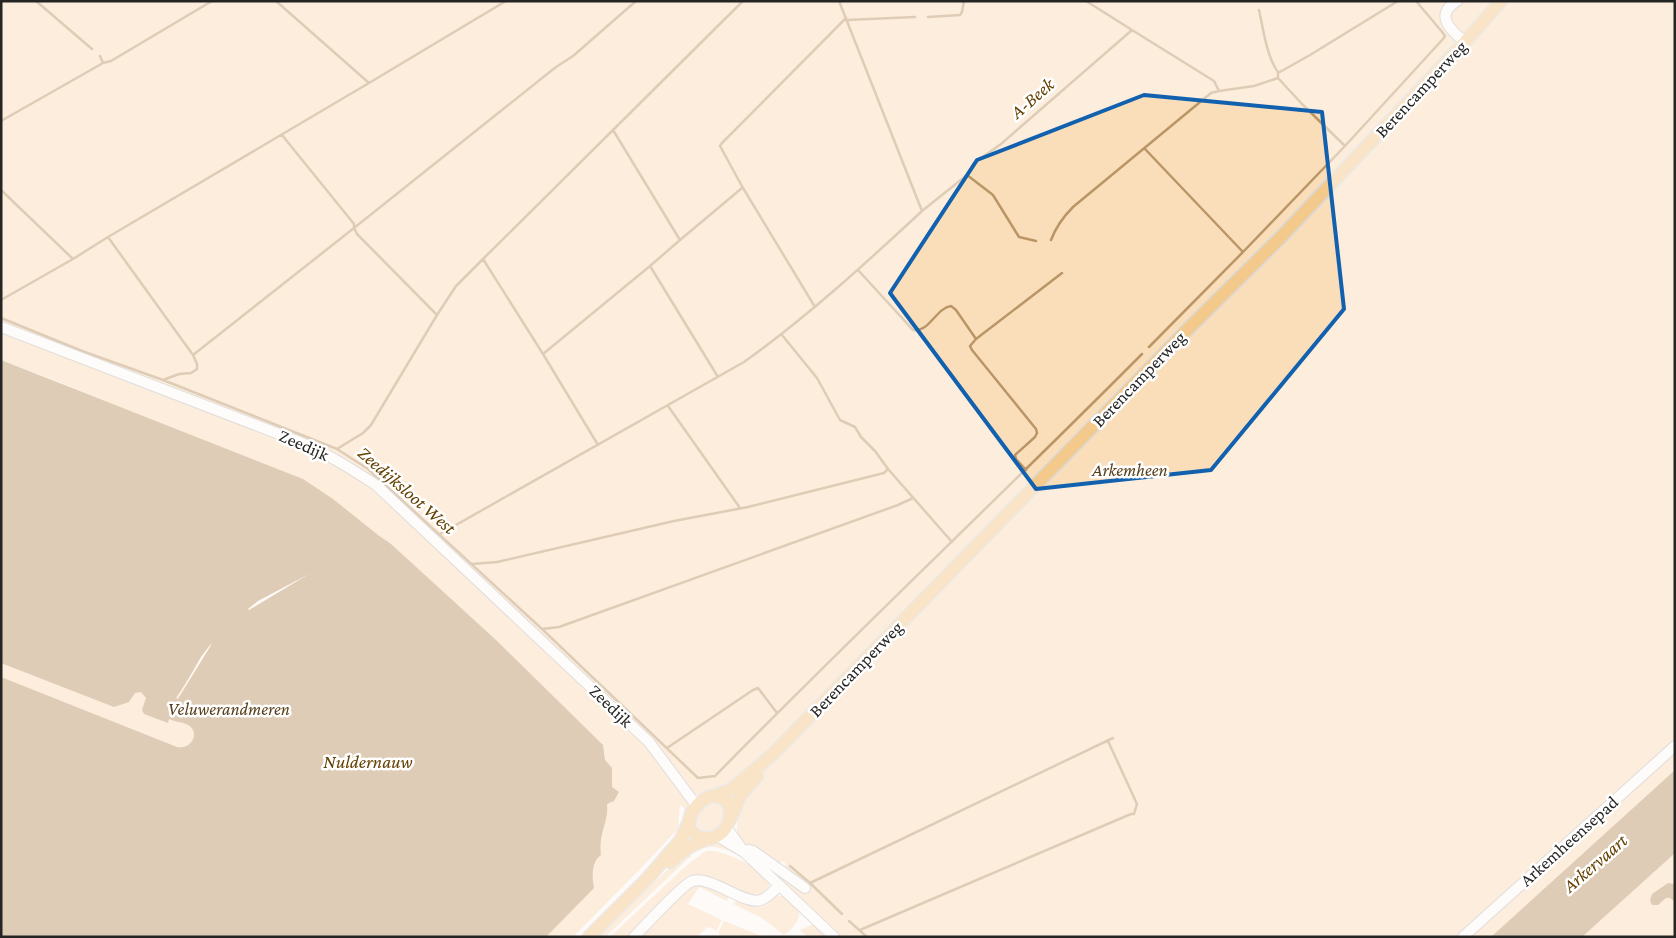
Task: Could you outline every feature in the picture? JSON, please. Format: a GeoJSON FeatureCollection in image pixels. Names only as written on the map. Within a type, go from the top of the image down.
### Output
{"type":"FeatureCollection","features":[{"type":"Feature","properties":{"kind":"main road","name":"Berencamperweg"},"geometry":{"type":"LineString","coordinates":[[715,796],[732,789],[773,754],[1190,327],[1280,238],[1465,42],[1501,1]]}},
{"type":"Feature","properties":{"kind":"main road","name":"Berencamperweg"},"geometry":{"type":"LineString","coordinates":[[720,830],[740,796],[773,754]]}},
{"type":"Feature","properties":{"kind":"main road"},"geometry":{"type":"LineString","coordinates":[[589,937],[648,878],[680,840],[696,805],[704,799],[715,796],[726,801],[731,809],[720,830],[687,848],[648,878]]}},
{"type":"Feature","properties":{"kind":"main road"},"geometry":{"type":"LineString","coordinates":[[690,820],[694,834],[700,837],[720,830]]}},
{"type":"Feature","properties":{"kind":"street"},"geometry":{"type":"LineString","coordinates":[[1457,1],[1446,12],[1446,20],[1449,29],[1465,42]]}},
{"type":"Feature","properties":{"kind":"street","name":"Zeedijk"},"geometry":{"type":"LineString","coordinates":[[1,327],[303,443],[345,464],[376,485],[649,742],[696,805]]}},
{"type":"Feature","properties":{"kind":"street","name":"Arkemheensepad"},"geometry":{"type":"LineString","coordinates":[[1463,937],[1675,746]]}},
{"type":"Feature","properties":{"kind":"street"},"geometry":{"type":"LineString","coordinates":[[720,830],[834,937]]}},
{"type":"Feature","properties":{"kind":"street"},"geometry":{"type":"LineString","coordinates":[[744,852],[748,850],[753,851],[805,888]]}},
{"type":"Feature","properties":{"kind":"street"},"geometry":{"type":"LineString","coordinates":[[634,937],[684,887],[694,880],[707,882],[756,901],[765,898],[779,886]]}},
{"type":"Feature","properties":{"kind":"highlighted area"},"geometry":{"type":"Polygon","coordinates":[[[1144,95],[1322,112],[1344,309],[1211,470],[1036,489],[890,293],[977,160],[1144,95]]]}},
{"type":"Feature","properties":{"kind":"green space","name":"Arkemheen"},"geometry":{"type":"Polygon","coordinates":[[[1,1],[1675,1],[1675,937],[838,937],[761,864],[785,869],[786,864],[783,861],[778,864],[752,851],[740,840],[737,825],[740,814],[716,791],[702,795],[695,794],[688,805],[684,822],[684,808],[680,805],[678,829],[573,937],[1,937],[1,362],[85,392],[1,360],[1,1]]]}},
{"type":"Feature","properties":{"kind":"green space"},"geometry":{"type":"Polygon","coordinates":[[[708,803],[720,804],[723,810],[722,822],[719,827],[709,831],[698,826],[697,822],[700,810],[708,803]]]}},
{"type":"Feature","properties":{"kind":"green space"},"geometry":{"type":"Polygon","coordinates":[[[719,842],[743,856],[714,847],[694,852],[690,849],[719,842]]]}},
{"type":"Feature","properties":{"kind":"green space"},"geometry":{"type":"Polygon","coordinates":[[[706,851],[721,853],[749,865],[764,876],[768,881],[769,889],[760,895],[749,895],[701,876],[630,937],[610,937],[687,865],[706,851]]]}},
{"type":"Feature","properties":{"kind":"green space"},"geometry":{"type":"Polygon","coordinates":[[[686,852],[691,856],[605,937],[597,937],[686,852]]]}},
{"type":"Feature","properties":{"kind":"green space"},"geometry":{"type":"Polygon","coordinates":[[[700,883],[729,895],[727,901],[699,887],[688,904],[722,920],[716,931],[710,927],[706,928],[697,937],[638,937],[685,889],[700,883]]]}},
{"type":"Feature","properties":{"kind":"green space"},"geometry":{"type":"Polygon","coordinates":[[[776,896],[785,896],[799,911],[797,922],[784,935],[762,918],[733,904],[737,900],[761,907],[768,904],[776,896]]]}},
{"type":"Feature","properties":{"kind":"green space"},"geometry":{"type":"Polygon","coordinates":[[[724,921],[760,937],[722,937],[718,933],[724,921]]]}},
{"type":"Feature","properties":{"kind":"green space"},"geometry":{"type":"Polygon","coordinates":[[[811,925],[817,926],[829,937],[807,937],[800,930],[811,925]]]}},
{"type":"Feature","properties":{"kind":"water","name":"Nuldernauw"},"geometry":{"type":"Polygon","coordinates":[[[1,360],[303,479],[333,499],[391,544],[496,640],[603,745],[605,760],[612,768],[612,787],[619,792],[614,801],[607,804],[600,847],[601,855],[595,862],[593,870],[594,888],[546,937],[1,937],[1,677],[177,747],[186,746],[190,743],[193,740],[194,732],[186,724],[169,719],[168,723],[144,714],[142,710],[146,698],[141,692],[135,693],[129,702],[114,707],[1,663],[1,360]],[[211,644],[176,698],[178,699],[211,644]]]}},
{"type":"Feature","properties":{"kind":"water","name":"Arkervaart"},"geometry":{"type":"Polygon","coordinates":[[[1675,770],[1675,853],[1582,937],[1491,937],[1675,770]]]}},
{"type":"Feature","properties":{"kind":"water"},"geometry":{"type":"Polygon","coordinates":[[[1668,883],[1675,884],[1675,902],[1670,898],[1666,898],[1658,905],[1652,905],[1650,901],[1652,894],[1668,883]]]}},
{"type":"Feature","properties":{"kind":"pier"},"geometry":{"type":"Polygon","coordinates":[[[309,574],[249,610],[248,609],[258,601],[309,574]]]}},
{"type":"Feature","properties":{"kind":"pier"},"geometry":{"type":"Polygon","coordinates":[[[211,645],[177,699],[201,657],[211,645]]]}},
{"type":"Feature","properties":{"kind":"waterway"},"geometry":{"type":"LineString","coordinates":[[36,1],[92,49]]}},
{"type":"Feature","properties":{"kind":"waterway"},"geometry":{"type":"LineString","coordinates":[[100,56],[103,63],[111,61],[212,1]]}},
{"type":"Feature","properties":{"kind":"waterway"},"geometry":{"type":"LineString","coordinates":[[108,237],[369,83],[276,1]]}},
{"type":"Feature","properties":{"kind":"waterway"},"geometry":{"type":"LineString","coordinates":[[369,83],[506,1]]}},
{"type":"Feature","properties":{"kind":"waterway"},"geometry":{"type":"LineString","coordinates":[[483,259],[456,286],[437,315],[357,234],[354,228],[556,67],[573,56],[636,1]]}},
{"type":"Feature","properties":{"kind":"waterway"},"geometry":{"type":"LineString","coordinates":[[613,130],[743,1]]}},
{"type":"Feature","properties":{"kind":"waterway","name":"A-Beek"},"geometry":{"type":"LineString","coordinates":[[839,1],[922,211],[967,175],[974,163],[1001,144],[1132,30],[1214,81],[1219,91],[1254,86],[1278,78],[1345,146]]}},
{"type":"Feature","properties":{"kind":"waterway"},"geometry":{"type":"LineString","coordinates":[[928,17],[960,15],[964,1]]}},
{"type":"Feature","properties":{"kind":"waterway"},"geometry":{"type":"LineString","coordinates":[[1086,1],[1132,30]]}},
{"type":"Feature","properties":{"kind":"waterway"},"geometry":{"type":"LineString","coordinates":[[1278,78],[1278,73],[1398,1]]}},
{"type":"Feature","properties":{"kind":"waterway"},"geometry":{"type":"LineString","coordinates":[[1145,149],[1243,252],[1345,146],[1443,39],[1445,36],[1443,33],[1416,1]]}},
{"type":"Feature","properties":{"kind":"waterway"},"geometry":{"type":"LineString","coordinates":[[1259,10],[1268,51],[1278,72]]}},
{"type":"Feature","properties":{"kind":"waterway"},"geometry":{"type":"LineString","coordinates":[[847,20],[915,17]]}},
{"type":"Feature","properties":{"kind":"waterway"},"geometry":{"type":"LineString","coordinates":[[815,307],[743,188],[720,146],[846,18]]}},
{"type":"Feature","properties":{"kind":"waterway"},"geometry":{"type":"LineString","coordinates":[[1,121],[103,63]]}},
{"type":"Feature","properties":{"kind":"waterway"},"geometry":{"type":"LineString","coordinates":[[1051,240],[1060,222],[1073,207],[1211,93],[1219,91]]}},
{"type":"Feature","properties":{"kind":"waterway"},"geometry":{"type":"LineString","coordinates":[[543,354],[483,259],[613,130],[680,240],[650,266]]}},
{"type":"Feature","properties":{"kind":"waterway"},"geometry":{"type":"LineString","coordinates":[[193,355],[354,228],[354,224],[282,135]]}},
{"type":"Feature","properties":{"kind":"waterway"},"geometry":{"type":"LineString","coordinates":[[967,175],[993,195],[1019,237],[1036,241]]}},
{"type":"Feature","properties":{"kind":"waterway"},"geometry":{"type":"LineString","coordinates":[[680,240],[742,188]]}},
{"type":"Feature","properties":{"kind":"waterway"},"geometry":{"type":"LineString","coordinates":[[1,190],[73,259],[1,300]]}},
{"type":"Feature","properties":{"kind":"waterway"},"geometry":{"type":"LineString","coordinates":[[440,534],[744,362],[813,308],[922,211]]}},
{"type":"Feature","properties":{"kind":"waterway"},"geometry":{"type":"LineString","coordinates":[[73,259],[108,237],[193,355],[197,364],[197,369],[191,373],[179,374],[163,380]]}},
{"type":"Feature","properties":{"kind":"waterway"},"geometry":{"type":"LineString","coordinates":[[1149,347],[1243,252]]}},
{"type":"Feature","properties":{"kind":"waterway"},"geometry":{"type":"LineString","coordinates":[[598,445],[543,354],[650,266],[718,377]]}},
{"type":"Feature","properties":{"kind":"waterway"},"geometry":{"type":"LineString","coordinates":[[858,270],[913,330],[924,328],[946,308],[951,306],[956,310],[976,339],[970,346],[972,350],[1036,429],[1035,437],[1015,455],[1016,459],[1026,470]]}},
{"type":"Feature","properties":{"kind":"waterway"},"geometry":{"type":"LineString","coordinates":[[976,339],[1062,273]]}},
{"type":"Feature","properties":{"kind":"waterway"},"geometry":{"type":"LineString","coordinates":[[337,449],[363,433],[371,425],[437,315]]}},
{"type":"Feature","properties":{"kind":"waterway","name":"Zeedijksloot West"},"geometry":{"type":"LineString","coordinates":[[1,318],[337,449],[368,469],[542,629],[698,778],[715,776],[1142,354]]}},
{"type":"Feature","properties":{"kind":"waterway"},"geometry":{"type":"LineString","coordinates":[[782,335],[817,378],[840,420],[855,427],[861,437],[952,542]]}},
{"type":"Feature","properties":{"kind":"waterway"},"geometry":{"type":"LineString","coordinates":[[668,406],[740,508]]}},
{"type":"Feature","properties":{"kind":"waterway"},"geometry":{"type":"LineString","coordinates":[[472,564],[497,562],[674,521],[748,507],[884,473],[888,469]]}},
{"type":"Feature","properties":{"kind":"waterway"},"geometry":{"type":"LineString","coordinates":[[542,629],[559,627],[913,498]]}},
{"type":"Feature","properties":{"kind":"waterway"},"geometry":{"type":"LineString","coordinates":[[667,748],[758,688],[777,713]]}},
{"type":"Feature","properties":{"kind":"waterway"},"geometry":{"type":"LineString","coordinates":[[810,883],[1113,738]]}},
{"type":"Feature","properties":{"kind":"waterway"},"geometry":{"type":"LineString","coordinates":[[860,930],[1134,814],[1137,804],[1108,741]]}},
{"type":"Feature","properties":{"kind":"waterway"},"geometry":{"type":"LineString","coordinates":[[790,866],[842,914]]}},
{"type":"Feature","properties":{"kind":"waterway"},"geometry":{"type":"LineString","coordinates":[[849,921],[867,937]]}},
{"type":"Feature","properties":{"kind":"park label","name":"Veluwerandmeren"},"geometry":{"type":"Point","coordinates":[229,709]}}]}
